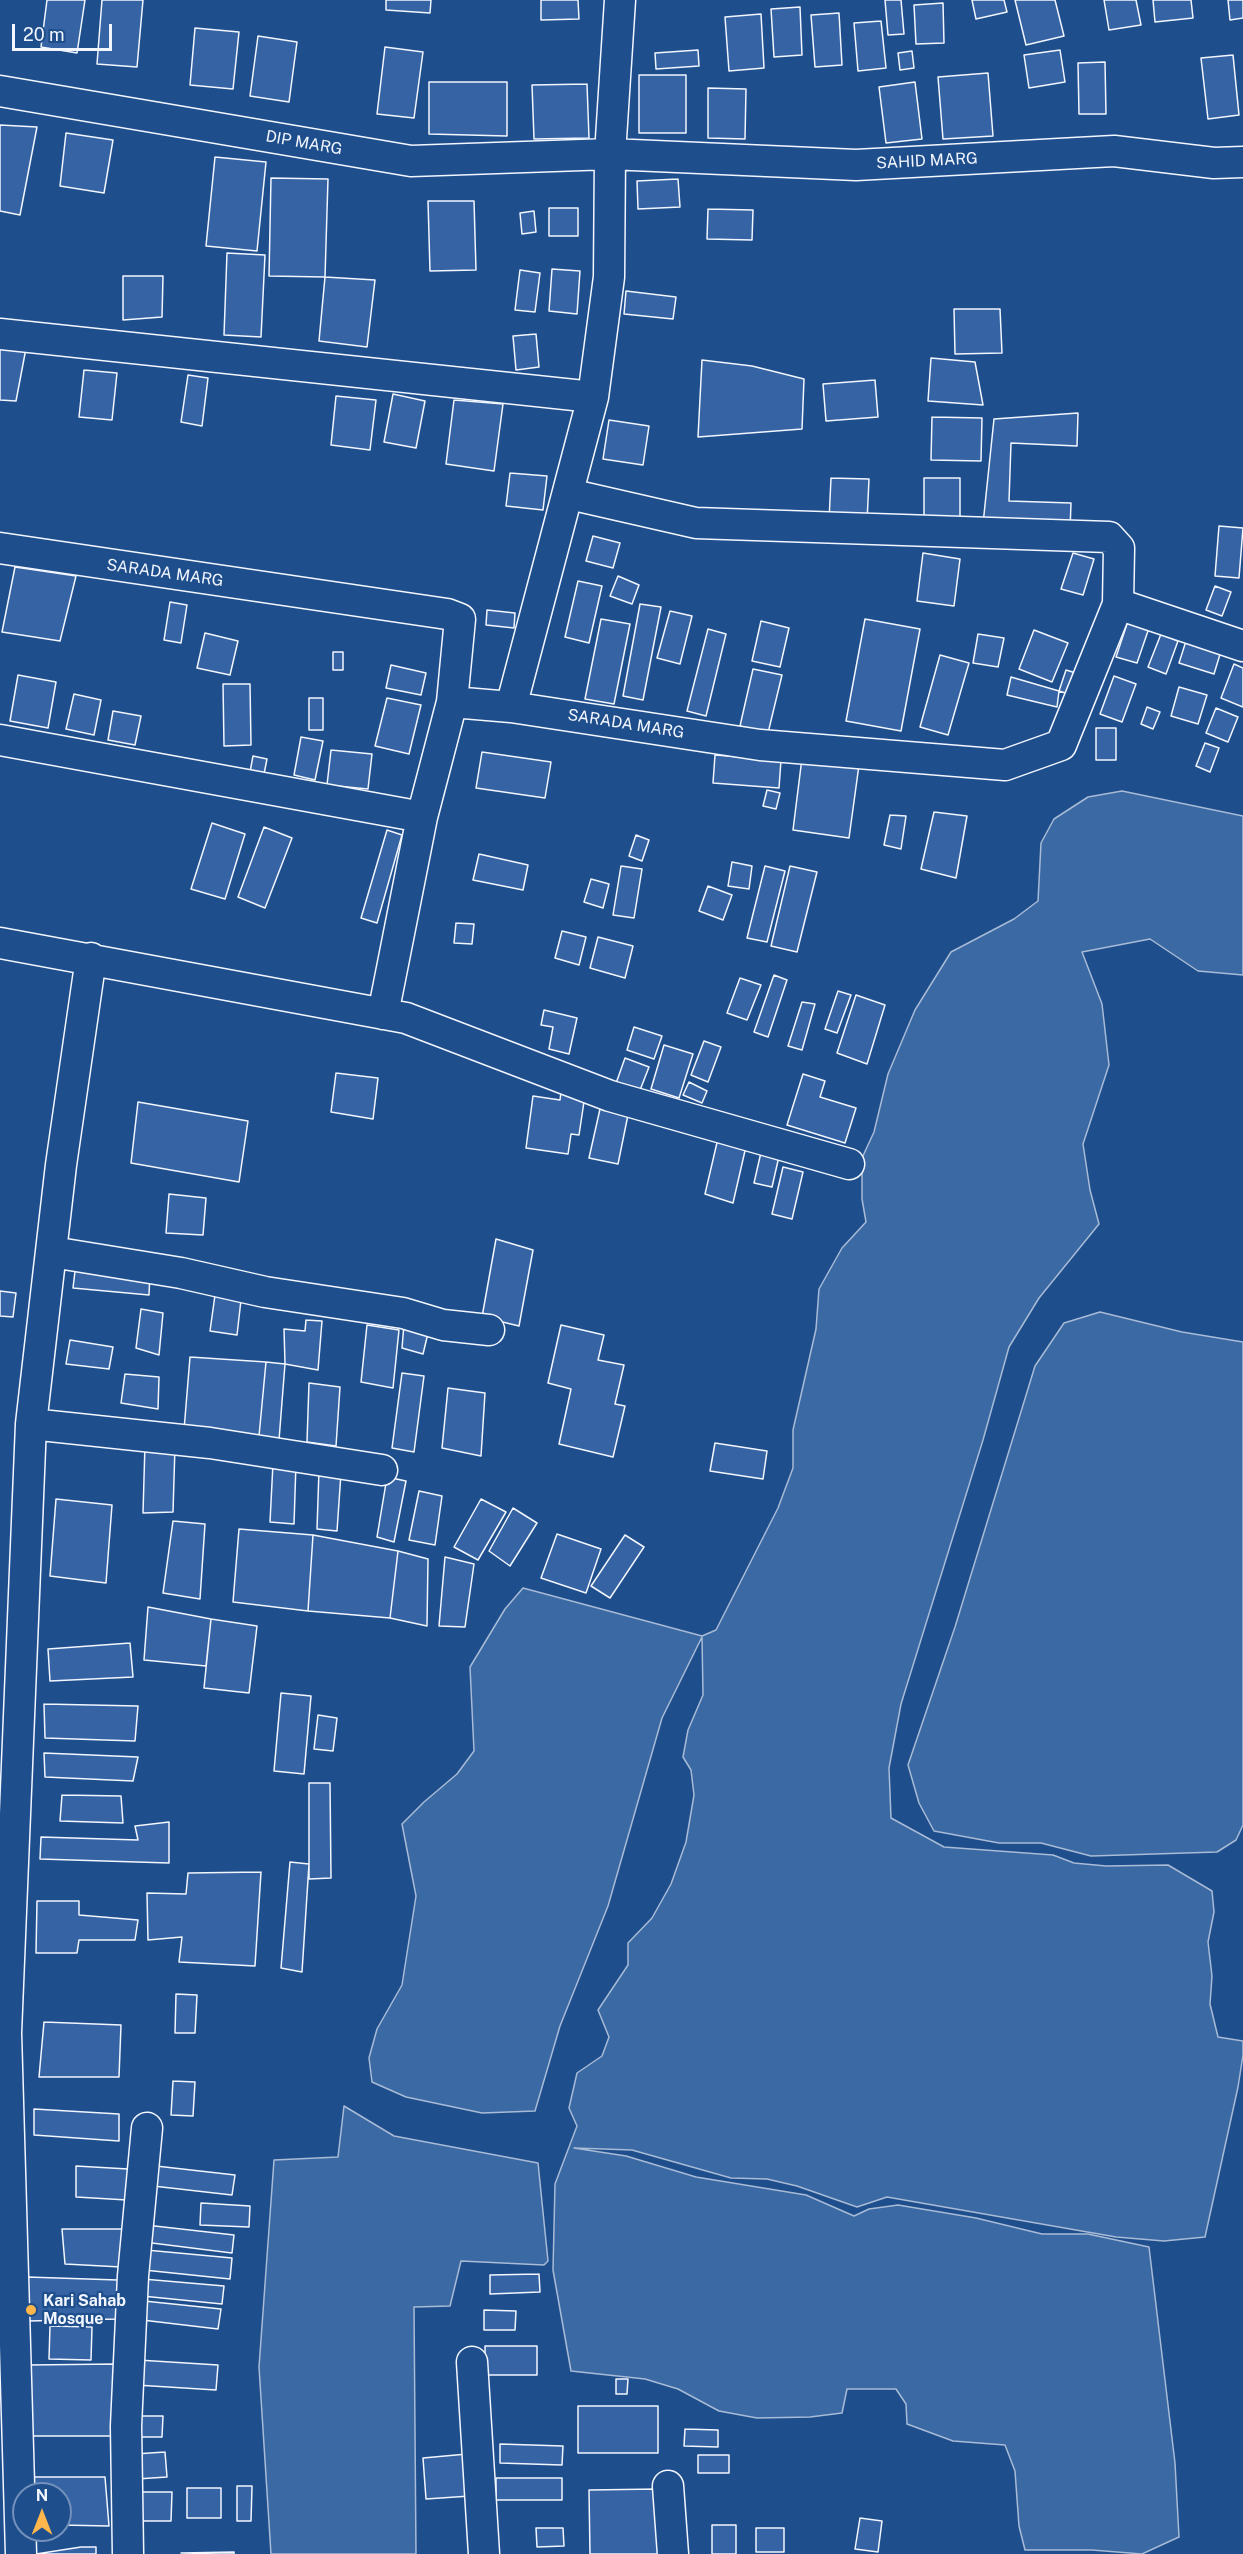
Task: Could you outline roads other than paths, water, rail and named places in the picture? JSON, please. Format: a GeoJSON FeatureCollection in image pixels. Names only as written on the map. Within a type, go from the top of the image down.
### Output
{"type":"FeatureCollection","features":[{"type":"Feature","properties":{"kind":"street"},"geometry":{"type":"LineString","coordinates":[[511,707],[593,397],[609,277],[610,154],[620,0]]}},
{"type":"Feature","properties":{"kind":"street","name":"DIP MARG"},"geometry":{"type":"LineString","coordinates":[[0,91],[411,161],[610,154]]}},
{"type":"Feature","properties":{"kind":"street","name":"SAHID MARG"},"geometry":{"type":"LineString","coordinates":[[610,154],[856,165],[1114,151],[1214,163],[1243,162]]}},
{"type":"Feature","properties":{"kind":"street"},"geometry":{"type":"LineString","coordinates":[[0,334],[593,397]]}},
{"type":"Feature","properties":{"kind":"street"},"geometry":{"type":"LineString","coordinates":[[569,494],[696,523],[1109,537],[1119,548],[1118,604],[1243,646]]}},
{"type":"Feature","properties":{"kind":"street","name":"SARADA MARG"},"geometry":{"type":"LineString","coordinates":[[0,548],[447,614],[460,619],[452,702],[511,707],[760,745],[1005,765],[1061,745],[1118,604]]}},
{"type":"Feature","properties":{"kind":"street"},"geometry":{"type":"LineString","coordinates":[[383,1014],[422,817],[452,702]]}},
{"type":"Feature","properties":{"kind":"street"},"geometry":{"type":"LineString","coordinates":[[0,741],[422,817]]}},
{"type":"Feature","properties":{"kind":"street"},"geometry":{"type":"LineString","coordinates":[[0,943],[406,1018],[610,1096],[849,1164]]}},
{"type":"Feature","properties":{"kind":"street"},"geometry":{"type":"LineString","coordinates":[[21,2554],[6,2033],[31,1424],[63,1154],[90,958]]}},
{"type":"Feature","properties":{"kind":"street"},"geometry":{"type":"LineString","coordinates":[[52,1252],[181,1273],[265,1292],[403,1313],[443,1325],[489,1330]]}},
{"type":"Feature","properties":{"kind":"street"},"geometry":{"type":"LineString","coordinates":[[31,1424],[210,1443],[382,1470]]}},
{"type":"Feature","properties":{"kind":"street"},"geometry":{"type":"LineString","coordinates":[[128,2554],[126,2426],[131,2310],[147,2128]]}},
{"type":"Feature","properties":{"kind":"street"},"geometry":{"type":"LineString","coordinates":[[472,2362],[484,2554]]}},
{"type":"Feature","properties":{"kind":"street"},"geometry":{"type":"LineString","coordinates":[[668,2486],[673,2554]]}},
{"type":"Feature","properties":{"kind":"water"},"geometry":{"type":"Polygon","coordinates":[[[1122,791],[1243,816],[1243,975],[1198,971],[1150,939],[1082,952],[1102,1004],[1109,1065],[1083,1144],[1090,1190],[1099,1224],[1039,1298],[1009,1347],[983,1440],[901,1704],[889,1768],[891,1818],[944,1847],[1053,1855],[1074,1863],[1106,1866],[1168,1865],[1212,1891],[1214,1912],[1208,1942],[1212,1976],[1210,2004],[1218,2037],[1243,2041],[1243,2055],[1205,2237],[1164,2241],[1116,2237],[887,2197],[857,2207],[797,2186],[767,2179],[731,2178],[632,2150],[574,2148],[626,2156],[696,2177],[806,2195],[854,2216],[869,2209],[898,2205],[976,2218],[1042,2234],[1088,2234],[1149,2247],[1175,2463],[1179,2537],[1142,2554],[1092,2550],[1025,2550],[1019,2526],[1015,2471],[1005,2445],[953,2441],[907,2424],[906,2404],[896,2389],[847,2389],[842,2413],[810,2417],[757,2418],[719,2411],[678,2389],[645,2379],[571,2371],[553,2270],[555,2184],[577,2126],[569,2108],[577,2073],[602,2056],[609,2037],[598,2010],[628,1965],[628,1943],[652,1918],[671,1884],[686,1842],[694,1795],[691,1770],[683,1757],[688,1730],[703,1695],[702,1637],[662,1718],[608,1906],[560,2026],[535,2111],[482,2113],[406,2097],[372,2082],[369,2058],[377,2029],[402,1985],[416,1896],[402,1824],[457,1774],[474,1751],[470,1667],[505,1609],[523,1588],[702,1636],[716,1630],[778,1508],[793,1468],[793,1430],[816,1329],[819,1289],[842,1248],[866,1222],[862,1199],[862,1158],[874,1132],[888,1074],[915,1010],[951,952],[1014,919],[1038,901],[1041,843],[1054,819],[1088,797],[1122,791]]]}},
{"type":"Feature","properties":{"kind":"water"},"geometry":{"type":"Polygon","coordinates":[[[1100,1312],[1182,1332],[1243,1342],[1243,1825],[1236,1840],[1217,1852],[1091,1856],[1041,1843],[999,1843],[934,1831],[919,1803],[908,1765],[955,1627],[1035,1366],[1064,1323],[1100,1312]]]}},
{"type":"Feature","properties":{"kind":"water"},"geometry":{"type":"Polygon","coordinates":[[[344,2106],[394,2136],[538,2163],[548,2261],[544,2265],[461,2261],[450,2306],[414,2307],[416,2554],[271,2554],[259,2367],[274,2160],[338,2157],[344,2106]]]}},
{"type":"Feature","properties":{"kind":"place","name":"Kari Sahab Mosque"},"geometry":{"type":"Point","coordinates":[31,2310]}}]}
